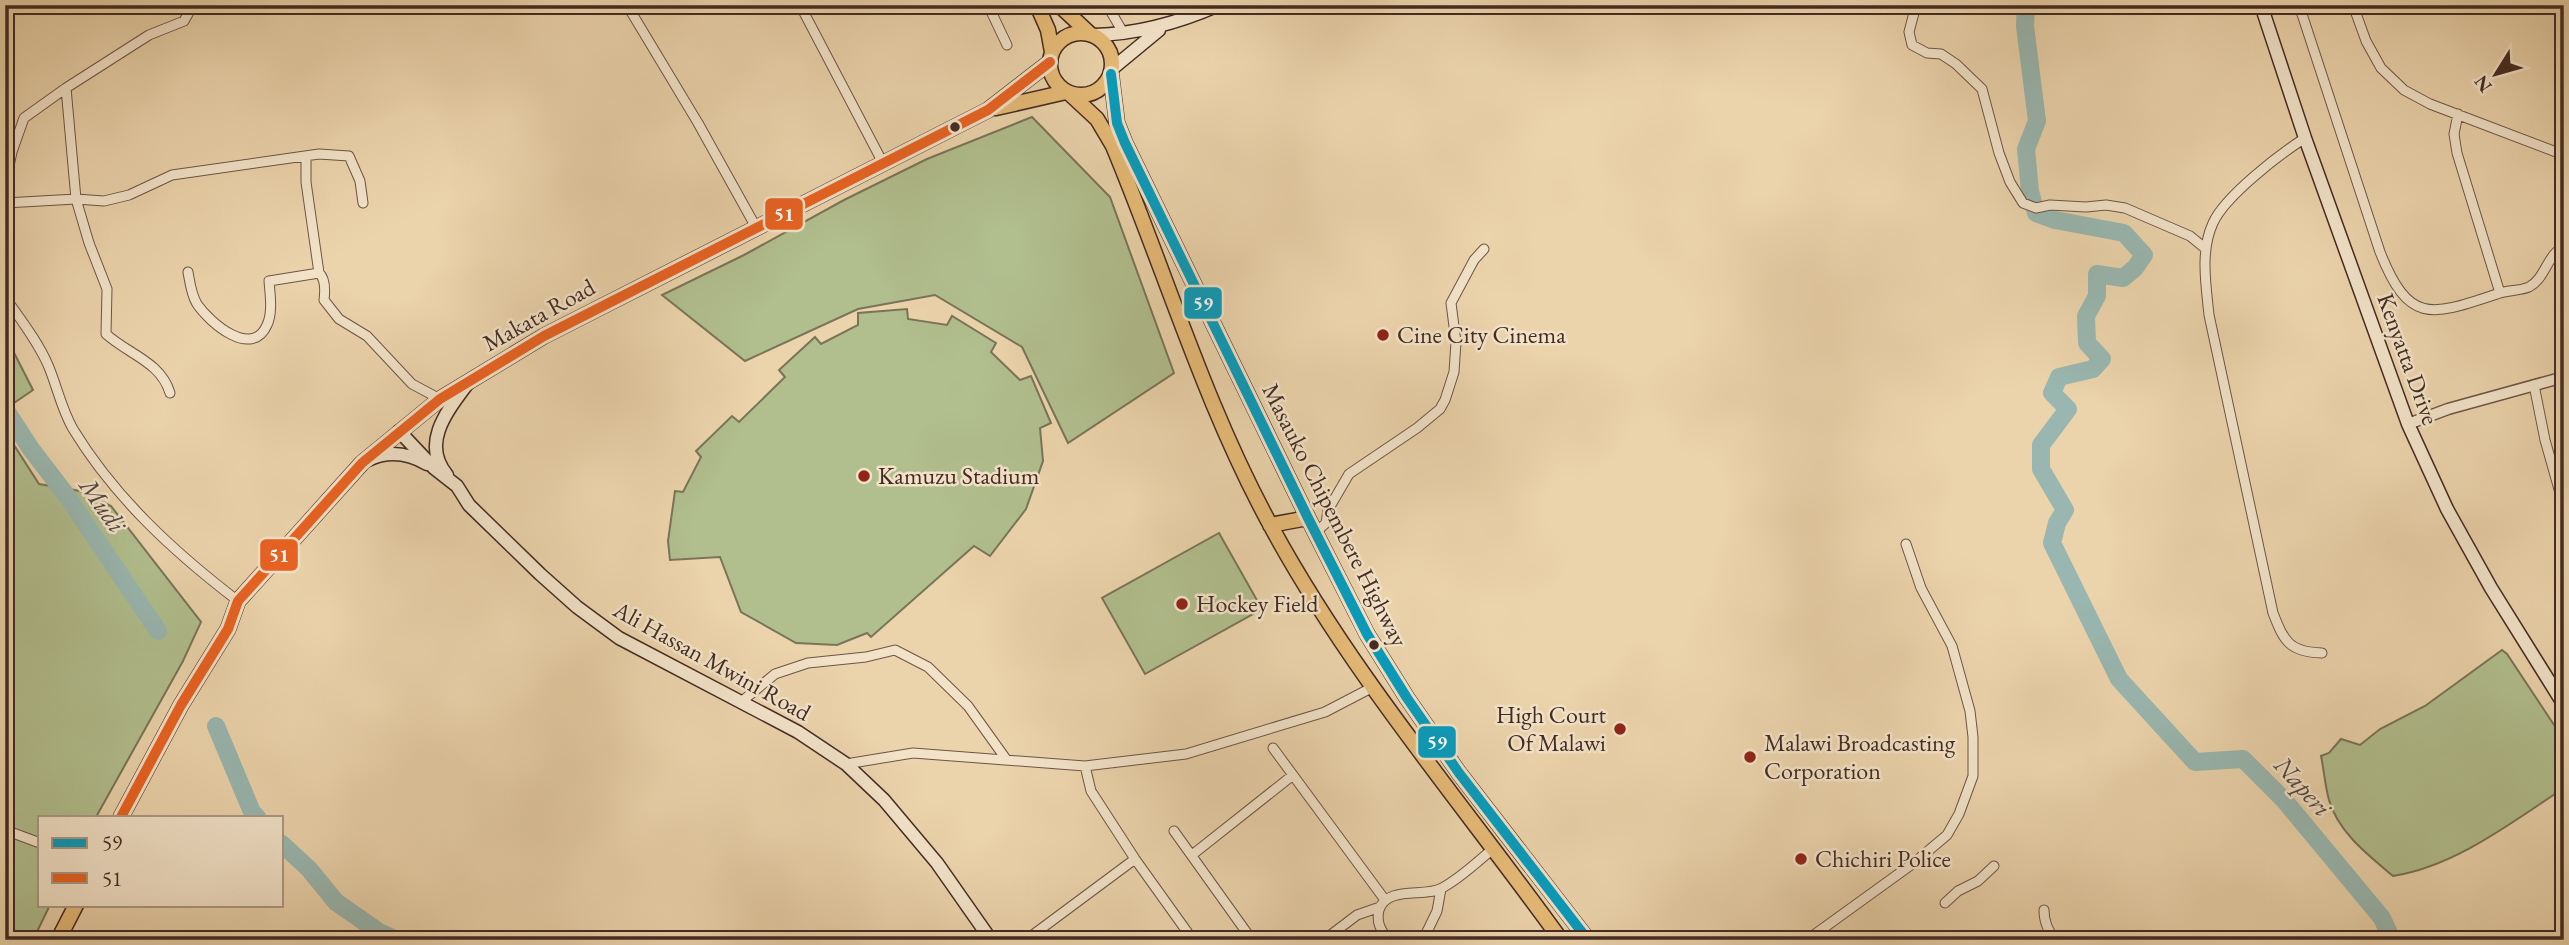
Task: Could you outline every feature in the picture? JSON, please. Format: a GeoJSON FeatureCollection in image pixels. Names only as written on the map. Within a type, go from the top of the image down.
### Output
{"type":"FeatureCollection","features":[{"type":"Feature","properties":{"kind":"main road"},"geometry":{"type":"LineString","coordinates":[[1037,5],[1048,30],[1051,74],[1057,84],[1068,93],[1079,96],[1099,91],[1112,71],[1138,45],[1171,23]]}},
{"type":"Feature","properties":{"kind":"main road"},"geometry":{"type":"LineString","coordinates":[[1059,5],[1109,49],[1112,71]]}},
{"type":"Feature","properties":{"kind":"main road"},"geometry":{"type":"LineString","coordinates":[[1051,57],[1058,43],[1067,36],[1077,33],[1124,34],[1171,23],[1219,5]]}},
{"type":"Feature","properties":{"kind":"main road","name":"Kenyatta Drive"},"geometry":{"type":"LineString","coordinates":[[2261,5],[2305,138],[2408,424],[2446,509],[2491,588],[2562,698]]}},
{"type":"Feature","properties":{"kind":"main road","name":"Makata Road"},"geometry":{"type":"LineString","coordinates":[[122,816],[181,705],[228,629],[237,601],[362,463],[399,432],[440,399],[544,336],[988,110],[1051,57]]}},
{"type":"Feature","properties":{"kind":"main road","name":"Masauko Chipembere Highway"},"geometry":{"type":"LineString","coordinates":[[1112,71],[1117,123],[1125,143],[1367,634],[1426,726],[1588,940]]}},
{"type":"Feature","properties":{"kind":"main road","name":"Makata Road"},"geometry":{"type":"LineString","coordinates":[[988,110],[1068,93]]}},
{"type":"Feature","properties":{"kind":"main road","name":"Masauko Chipembere Highway"},"geometry":{"type":"LineString","coordinates":[[1068,93],[1097,119],[1113,146],[1209,397],[1270,526],[1321,611],[1374,687],[1560,940]]}},
{"type":"Feature","properties":{"kind":"main road"},"geometry":{"type":"LineString","coordinates":[[457,486],[440,466],[436,433],[442,417],[470,380]]}},
{"type":"Feature","properties":{"kind":"main road","name":"Ali Hassan Mwini Road"},"geometry":{"type":"LineString","coordinates":[[399,432],[434,468],[457,486],[469,505],[577,607],[619,638],[798,732],[846,764],[884,800],[937,863],[991,940]]}},
{"type":"Feature","properties":{"kind":"main road"},"geometry":{"type":"LineString","coordinates":[[362,463],[388,453],[402,454],[434,468]]}},
{"type":"Feature","properties":{"kind":"main road"},"geometry":{"type":"LineString","coordinates":[[1270,526],[1308,519]]}},
{"type":"Feature","properties":{"kind":"main road"},"geometry":{"type":"LineString","coordinates":[[58,940],[75,906]]}},
{"type":"Feature","properties":{"kind":"street"},"geometry":{"type":"LineString","coordinates":[[5,184],[12,152],[24,118],[149,35],[184,21],[193,5]]}},
{"type":"Feature","properties":{"kind":"street"},"geometry":{"type":"LineString","coordinates":[[627,5],[698,122],[757,229]]}},
{"type":"Feature","properties":{"kind":"street"},"geometry":{"type":"LineString","coordinates":[[800,5],[883,163]]}},
{"type":"Feature","properties":{"kind":"street"},"geometry":{"type":"LineString","coordinates":[[988,5],[1007,45]]}},
{"type":"Feature","properties":{"kind":"street"},"geometry":{"type":"LineString","coordinates":[[1107,5],[1124,34]]}},
{"type":"Feature","properties":{"kind":"street"},"geometry":{"type":"LineString","coordinates":[[1916,5],[1909,32],[1912,45],[1927,53],[1941,54],[1956,64],[1982,89],[1999,153],[2010,182],[2023,203],[2036,208],[2050,205],[2106,205],[2125,208],[2190,236],[2206,249]]}},
{"type":"Feature","properties":{"kind":"street"},"geometry":{"type":"LineString","coordinates":[[2299,5],[2380,252],[2397,290],[2410,303],[2433,310],[2528,287],[2546,270],[2556,251],[2564,247]]}},
{"type":"Feature","properties":{"kind":"street"},"geometry":{"type":"LineString","coordinates":[[2353,5],[2366,41],[2381,68],[2404,90],[2430,104],[2564,155]]}},
{"type":"Feature","properties":{"kind":"street"},"geometry":{"type":"LineString","coordinates":[[66,88],[76,199],[107,289],[106,334],[154,367],[170,393]]}},
{"type":"Feature","properties":{"kind":"street"},"geometry":{"type":"LineString","coordinates":[[2458,114],[2454,134],[2457,153],[2500,293]]}},
{"type":"Feature","properties":{"kind":"street"},"geometry":{"type":"LineString","coordinates":[[2305,138],[2276,158],[2239,191],[2213,221],[2206,249],[2205,279],[2209,315],[2273,613],[2283,638],[2304,653],[2322,653]]}},
{"type":"Feature","properties":{"kind":"street"},"geometry":{"type":"LineString","coordinates":[[5,203],[117,199],[172,174],[319,154],[349,156],[360,181],[363,202]]}},
{"type":"Feature","properties":{"kind":"street"},"geometry":{"type":"LineString","coordinates":[[306,156],[306,182],[324,300],[339,319],[367,336],[412,384],[440,399]]}},
{"type":"Feature","properties":{"kind":"street"},"geometry":{"type":"LineString","coordinates":[[1315,533],[1325,523],[1328,510],[1349,474],[1440,409],[1454,372],[1456,342],[1451,303],[1469,268],[1484,249]]}},
{"type":"Feature","properties":{"kind":"street"},"geometry":{"type":"LineString","coordinates":[[188,272],[197,304],[217,324],[235,337],[246,341],[254,338],[267,326],[271,307],[270,281],[319,273]]}},
{"type":"Feature","properties":{"kind":"street"},"geometry":{"type":"LineString","coordinates":[[5,297],[39,348],[54,382],[59,402],[91,456],[159,536],[237,601]]}},
{"type":"Feature","properties":{"kind":"street"},"geometry":{"type":"LineString","coordinates":[[2408,424],[2448,409],[2564,377]]}},
{"type":"Feature","properties":{"kind":"street"},"geometry":{"type":"LineString","coordinates":[[2534,385],[2545,440],[2564,506]]}},
{"type":"Feature","properties":{"kind":"street"},"geometry":{"type":"LineString","coordinates":[[1807,940],[1915,862],[1947,835],[1959,814],[1973,776],[1970,711],[1952,646],[1921,588],[1906,544]]}},
{"type":"Feature","properties":{"kind":"street"},"geometry":{"type":"LineString","coordinates":[[741,702],[775,674],[808,663],[866,657],[895,650],[928,667],[968,706],[990,733],[1006,759]]}},
{"type":"Feature","properties":{"kind":"street"},"geometry":{"type":"LineString","coordinates":[[846,764],[913,753],[1085,766],[1186,754],[1325,712],[1374,687]]}},
{"type":"Feature","properties":{"kind":"street"},"geometry":{"type":"LineString","coordinates":[[1273,748],[1383,904]]}},
{"type":"Feature","properties":{"kind":"street"},"geometry":{"type":"LineString","coordinates":[[1085,766],[1091,791],[1135,859],[1193,940]]}},
{"type":"Feature","properties":{"kind":"street"},"geometry":{"type":"LineString","coordinates":[[1192,855],[1293,775]]}},
{"type":"Feature","properties":{"kind":"street"},"geometry":{"type":"LineString","coordinates":[[5,830],[38,841]]}},
{"type":"Feature","properties":{"kind":"street"},"geometry":{"type":"LineString","coordinates":[[1174,831],[1252,940]]}},
{"type":"Feature","properties":{"kind":"street"},"geometry":{"type":"LineString","coordinates":[[1324,940],[1357,915],[1396,895],[1441,889],[1494,848]]}},
{"type":"Feature","properties":{"kind":"street"},"geometry":{"type":"LineString","coordinates":[[1026,940],[1135,859]]}},
{"type":"Feature","properties":{"kind":"street"},"geometry":{"type":"LineString","coordinates":[[1945,903],[1958,891],[1978,881],[1994,866]]}},
{"type":"Feature","properties":{"kind":"street"},"geometry":{"type":"LineString","coordinates":[[1423,940],[1437,911],[1441,889]]}},
{"type":"Feature","properties":{"kind":"street"},"geometry":{"type":"LineString","coordinates":[[1383,904],[1378,919],[1380,929],[1388,940]]}},
{"type":"Feature","properties":{"kind":"street"},"geometry":{"type":"LineString","coordinates":[[2044,910],[2044,920],[2055,940]]}},
{"type":"Feature","properties":{"kind":"green space"},"geometry":{"type":"Polygon","coordinates":[[[1032,117],[1110,197],[1174,373],[1068,443],[1022,347],[935,295],[858,309],[745,361],[662,295],[927,159],[1032,117]]]}},
{"type":"Feature","properties":{"kind":"green space","name":"Kamuzu Stadium"},"geometry":{"type":"Polygon","coordinates":[[[907,309],[908,319],[947,325],[952,316],[996,343],[991,352],[1020,380],[1031,376],[1051,423],[1040,428],[1043,461],[1026,509],[990,556],[974,546],[871,637],[867,633],[837,645],[796,643],[741,612],[720,557],[670,560],[668,541],[675,491],[683,492],[701,457],[696,451],[732,416],[739,422],[785,377],[779,370],[815,337],[821,344],[858,325],[858,313],[907,309]]]}},
{"type":"Feature","properties":{"kind":"green space"},"geometry":{"type":"Polygon","coordinates":[[[5,335],[33,390],[5,409],[5,335]]]}},
{"type":"Feature","properties":{"kind":"green space"},"geometry":{"type":"Polygon","coordinates":[[[5,431],[39,484],[80,491],[111,506],[201,622],[183,661],[97,816],[38,816],[38,906],[50,906],[33,940],[5,940],[5,431]]]}},
{"type":"Feature","properties":{"kind":"green space","name":"Hockey Field"},"geometry":{"type":"Polygon","coordinates":[[[1219,533],[1262,609],[1145,674],[1102,598],[1219,533]]]}},
{"type":"Feature","properties":{"kind":"green space"},"geometry":{"type":"Polygon","coordinates":[[[2502,650],[2564,740],[2564,788],[2461,853],[2416,871],[2393,876],[2355,842],[2333,812],[2321,756],[2329,753],[2341,739],[2360,745],[2380,729],[2425,706],[2502,650]]]}},
{"type":"Feature","properties":{"kind":"waterway","name":"Naperi"},"geometry":{"type":"LineString","coordinates":[[2026,5],[2025,26],[2037,121],[2026,149],[2030,191],[2036,213],[2055,220],[2124,233],[2144,255],[2135,268],[2123,278],[2097,274],[2097,296],[2086,316],[2087,343],[2102,359],[2093,369],[2059,377],[2052,393],[2068,409],[2041,445],[2041,469],[2065,510],[2057,523],[2052,543],[2119,679],[2195,762],[2243,759],[2284,800],[2382,918],[2392,940]]}},
{"type":"Feature","properties":{"kind":"waterway","name":"Mudi"},"geometry":{"type":"LineString","coordinates":[[5,409],[158,631]]}},
{"type":"Feature","properties":{"kind":"waterway","name":"Mudi"},"geometry":{"type":"LineString","coordinates":[[216,726],[256,816]]}},
{"type":"Feature","properties":{"kind":"waterway","name":"Mudi"},"geometry":{"type":"LineString","coordinates":[[284,846],[309,869],[336,902],[379,932],[397,940]]}},
{"type":"Feature","properties":{"kind":"transit line","name":"51"},"geometry":{"type":"LineString","coordinates":[[122,816],[181,705],[228,629],[238,601],[362,463],[440,399],[544,336],[988,110],[1050,62]]}},
{"type":"Feature","properties":{"kind":"transit line","name":"59"},"geometry":{"type":"LineString","coordinates":[[1111,74],[1117,123],[1125,143],[1367,634],[1459,773],[1588,940]]}},
{"type":"Feature","properties":{"kind":"place","name":"Cine City Cinema"},"geometry":{"type":"Point","coordinates":[1383,335]}},
{"type":"Feature","properties":{"kind":"place","name":"Kamuzu Stadium"},"geometry":{"type":"Point","coordinates":[864,476]}},
{"type":"Feature","properties":{"kind":"place","name":"Hockey Field"},"geometry":{"type":"Point","coordinates":[1182,604]}},
{"type":"Feature","properties":{"kind":"place","name":"High Court Of Malawi"},"geometry":{"type":"Point","coordinates":[1620,729]}},
{"type":"Feature","properties":{"kind":"place","name":"Malawi Broadcasting Corporation"},"geometry":{"type":"Point","coordinates":[1750,757]}},
{"type":"Feature","properties":{"kind":"place","name":"Chichiri Police"},"geometry":{"type":"Point","coordinates":[1801,859]}}]}
